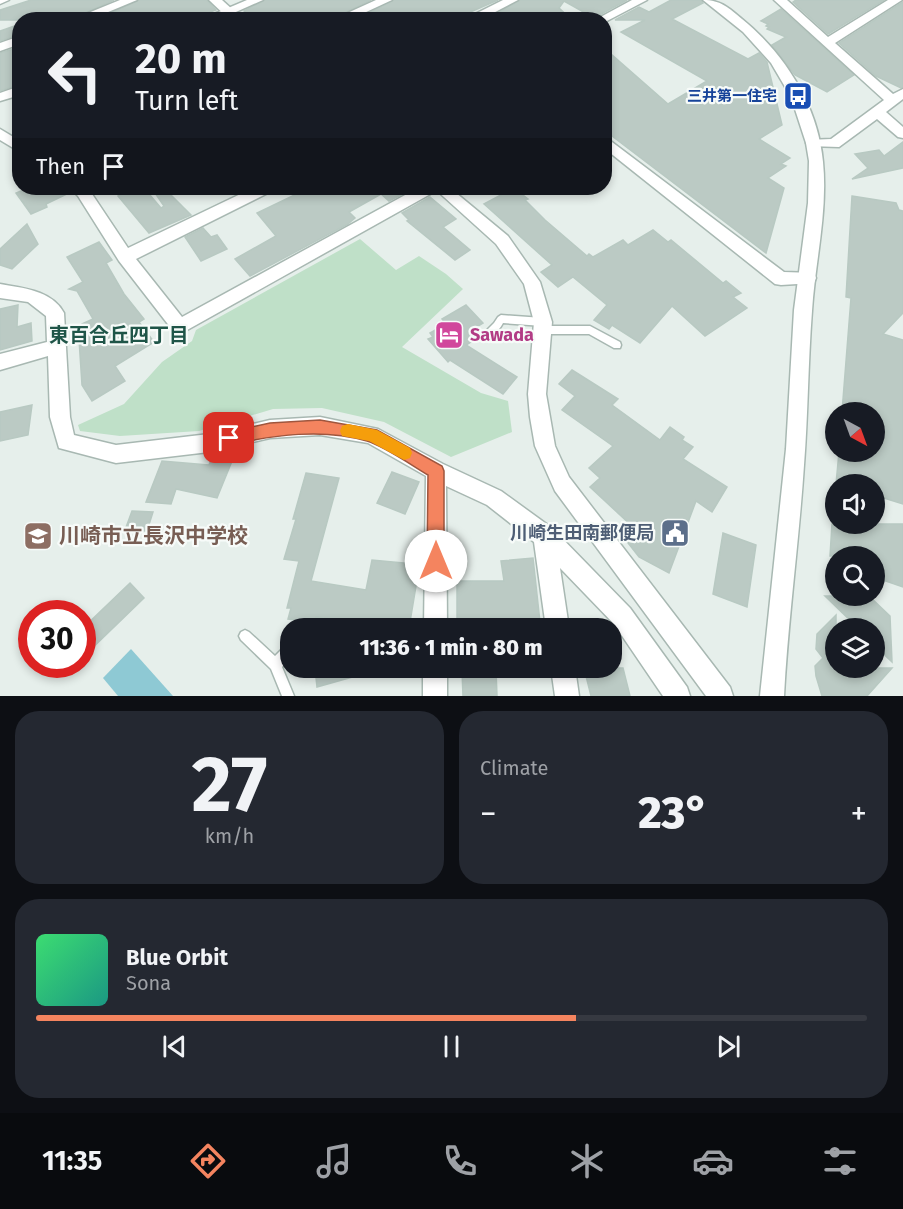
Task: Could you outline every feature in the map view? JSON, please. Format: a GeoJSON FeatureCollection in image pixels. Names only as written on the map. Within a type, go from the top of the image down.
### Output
{"type":"FeatureCollection","features":[{"type":"Feature","properties":{"kind":"street"},"geometry":{"type":"LineString","coordinates":[[99,12],[131,0]]}},
{"type":"Feature","properties":{"kind":"street"},"geometry":{"type":"LineString","coordinates":[[215,0],[228,11],[257,0]]}},
{"type":"Feature","properties":{"kind":"street"},"geometry":{"type":"LineString","coordinates":[[357,12],[386,0]]}},
{"type":"Feature","properties":{"kind":"street"},"geometry":{"type":"LineString","coordinates":[[486,12],[512,0]]}},
{"type":"Feature","properties":{"kind":"street"},"geometry":{"type":"LineString","coordinates":[[612,14],[641,0]]}},
{"type":"Feature","properties":{"kind":"street"},"geometry":{"type":"LineString","coordinates":[[709,0],[735,18],[761,41],[781,66],[798,96],[813,143],[816,161],[808,278],[803,308],[794,467],[772,696]]}},
{"type":"Feature","properties":{"kind":"street"},"geometry":{"type":"LineString","coordinates":[[780,0],[828,43],[898,97],[834,144],[813,143]]}},
{"type":"Feature","properties":{"kind":"street"},"geometry":{"type":"LineString","coordinates":[[828,43],[896,0]]}},
{"type":"Feature","properties":{"kind":"street"},"geometry":{"type":"LineString","coordinates":[[878,112],[903,134]]}},
{"type":"Feature","properties":{"kind":"street"},"geometry":{"type":"LineString","coordinates":[[612,147],[781,279],[808,278]]}},
{"type":"Feature","properties":{"kind":"street"},"geometry":{"type":"LineString","coordinates":[[88,195],[125,257],[180,327],[416,195]]}},
{"type":"Feature","properties":{"kind":"street"},"geometry":{"type":"LineString","coordinates":[[125,257],[251,195]]}},
{"type":"Feature","properties":{"kind":"street"},"geometry":{"type":"LineString","coordinates":[[450,195],[510,248],[532,282],[543,326],[537,394],[545,446],[562,484],[721,696]]}},
{"type":"Feature","properties":{"kind":"street"},"geometry":{"type":"LineString","coordinates":[[0,291],[32,296],[54,313],[60,417],[66,442],[116,454],[209,443],[270,429],[320,426],[371,435],[436,471],[494,498],[544,536],[622,616],[678,696]]}},
{"type":"Feature","properties":{"kind":"street"},"geometry":{"type":"LineString","coordinates":[[0,362],[55,347]]}},
{"type":"Feature","properties":{"kind":"street"},"geometry":{"type":"LineString","coordinates":[[435,618],[436,471]]}},
{"type":"Feature","properties":{"kind":"street"},"geometry":{"type":"LineString","coordinates":[[544,536],[556,618]]}},
{"type":"Feature","properties":{"kind":"street"},"geometry":{"type":"LineString","coordinates":[[435,678],[435,696]]}},
{"type":"Feature","properties":{"kind":"street"},"geometry":{"type":"LineString","coordinates":[[564,678],[567,696]]}},
{"type":"Feature","properties":{"kind":"lane"},"geometry":{"type":"LineString","coordinates":[[490,331],[501,319],[543,326],[591,330],[617,345]]}},
{"type":"Feature","properties":{"kind":"lane"},"geometry":{"type":"LineString","coordinates":[[245,636],[275,665],[288,696]]}},
{"type":"Feature","properties":{"kind":"lane"},"geometry":{"type":"LineString","coordinates":[[275,665],[280,660]]}},
{"type":"Feature","properties":{"kind":"green space"},"geometry":{"type":"Polygon","coordinates":[[[360,239],[396,270],[419,256],[446,274],[463,289],[402,347],[481,393],[508,401],[512,432],[451,457],[384,422],[322,408],[273,409],[199,431],[120,436],[80,431],[78,425],[124,404],[162,362],[192,341],[196,330],[360,239]]]}},
{"type":"Feature","properties":{"kind":"water"},"geometry":{"type":"Polygon","coordinates":[[[131,649],[173,696],[118,696],[103,678],[131,649]]]}},
{"type":"Feature","properties":{"kind":"building"},"geometry":{"type":"Polygon","coordinates":[[[31,0],[114,0],[87,12],[12,12],[12,20],[0,20],[0,10],[31,0]]]}},
{"type":"Feature","properties":{"kind":"building"},"geometry":{"type":"Polygon","coordinates":[[[139,0],[207,0],[216,10],[210,12],[113,12],[139,0]]]}},
{"type":"Feature","properties":{"kind":"building"},"geometry":{"type":"Polygon","coordinates":[[[265,0],[371,0],[346,12],[244,11],[265,0]]]}},
{"type":"Feature","properties":{"kind":"building"},"geometry":{"type":"Polygon","coordinates":[[[394,0],[498,0],[470,12],[371,12],[394,0]]]}},
{"type":"Feature","properties":{"kind":"building"},"geometry":{"type":"Polygon","coordinates":[[[520,0],[627,0],[605,12],[583,12],[564,1],[559,8],[563,12],[500,12],[520,0]]]}},
{"type":"Feature","properties":{"kind":"building"},"geometry":{"type":"Polygon","coordinates":[[[671,0],[701,0],[703,3],[672,19],[748,59],[759,53],[767,62],[782,125],[759,139],[790,158],[781,164],[786,166],[768,178],[784,188],[766,253],[612,136],[612,55],[668,104],[707,81],[621,32],[645,20],[615,20],[639,7],[649,12],[671,0]]]}},
{"type":"Feature","properties":{"kind":"building"},"geometry":{"type":"Polygon","coordinates":[[[796,0],[884,0],[828,34],[793,2],[796,0]]]}},
{"type":"Feature","properties":{"kind":"building"},"geometry":{"type":"Polygon","coordinates":[[[903,2],[903,87],[901,88],[876,76],[839,43],[903,2]]]}},
{"type":"Feature","properties":{"kind":"building"},"geometry":{"type":"Polygon","coordinates":[[[781,9],[854,75],[827,92],[795,75],[772,45],[786,37],[767,29],[768,24],[761,21],[781,9]]]}},
{"type":"Feature","properties":{"kind":"building"},"geometry":{"type":"Polygon","coordinates":[[[12,27],[12,37],[0,41],[0,31],[12,27]]]}},
{"type":"Feature","properties":{"kind":"building"},"geometry":{"type":"Polygon","coordinates":[[[12,49],[12,87],[0,91],[0,53],[12,49]]]}},
{"type":"Feature","properties":{"kind":"building"},"geometry":{"type":"Polygon","coordinates":[[[903,142],[903,168],[852,179],[868,168],[855,154],[879,150],[884,156],[903,142]]]}},
{"type":"Feature","properties":{"kind":"building"},"geometry":{"type":"Polygon","coordinates":[[[17,195],[65,195],[46,204],[47,207],[31,214],[17,195]]]}},
{"type":"Feature","properties":{"kind":"building"},"geometry":{"type":"Polygon","coordinates":[[[150,195],[161,208],[164,206],[156,195],[171,195],[191,215],[149,233],[118,196],[150,195]]]}},
{"type":"Feature","properties":{"kind":"building"},"geometry":{"type":"Polygon","coordinates":[[[294,195],[379,195],[349,212],[355,218],[348,224],[250,276],[235,259],[276,236],[257,213],[294,195]]]}},
{"type":"Feature","properties":{"kind":"building"},"geometry":{"type":"Polygon","coordinates":[[[382,195],[401,195],[389,201],[382,195]]]}},
{"type":"Feature","properties":{"kind":"building"},"geometry":{"type":"Polygon","coordinates":[[[501,195],[523,195],[545,220],[587,256],[589,254],[593,257],[623,240],[628,245],[653,230],[668,242],[671,240],[723,283],[726,281],[741,293],[733,297],[747,308],[705,336],[672,306],[640,343],[612,325],[609,329],[594,320],[607,305],[573,277],[558,287],[541,272],[552,265],[484,204],[501,195]]]}},
{"type":"Feature","properties":{"kind":"building"},"geometry":{"type":"Polygon","coordinates":[[[852,196],[896,203],[899,210],[903,211],[903,313],[883,334],[903,340],[903,504],[885,498],[885,474],[837,474],[838,462],[885,462],[885,402],[843,402],[851,298],[846,297],[852,196]]]}},
{"type":"Feature","properties":{"kind":"building"},"geometry":{"type":"Polygon","coordinates":[[[430,197],[456,219],[443,227],[470,250],[455,260],[407,221],[409,220],[402,213],[430,197]]]}},
{"type":"Feature","properties":{"kind":"building"},"geometry":{"type":"Polygon","coordinates":[[[27,224],[38,244],[12,269],[0,265],[0,249],[27,224]]]}},
{"type":"Feature","properties":{"kind":"building"},"geometry":{"type":"Polygon","coordinates":[[[203,228],[211,237],[217,235],[227,249],[201,261],[185,237],[203,228]]]}},
{"type":"Feature","properties":{"kind":"building"},"geometry":{"type":"Polygon","coordinates":[[[99,242],[112,260],[106,263],[124,294],[144,319],[139,322],[154,342],[115,366],[125,381],[92,401],[82,385],[79,339],[84,333],[82,324],[93,319],[77,291],[69,289],[83,282],[67,257],[99,242]]]}},
{"type":"Feature","properties":{"kind":"building"},"geometry":{"type":"Polygon","coordinates":[[[18,305],[17,327],[31,323],[32,341],[0,350],[0,309],[18,305]]]}},
{"type":"Feature","properties":{"kind":"building"},"geometry":{"type":"Polygon","coordinates":[[[466,305],[483,323],[468,332],[476,339],[466,345],[517,377],[503,394],[450,360],[448,362],[428,339],[433,337],[430,333],[446,324],[442,319],[466,305]]]}},
{"type":"Feature","properties":{"kind":"building"},"geometry":{"type":"Polygon","coordinates":[[[572,370],[618,399],[612,405],[660,440],[670,427],[684,437],[682,440],[693,447],[683,459],[727,487],[712,512],[696,501],[669,573],[639,557],[628,543],[634,528],[590,487],[600,478],[589,468],[613,446],[562,410],[575,396],[559,384],[572,370]]]}},
{"type":"Feature","properties":{"kind":"building"},"geometry":{"type":"Polygon","coordinates":[[[32,405],[28,435],[0,441],[0,412],[32,405]]]}},
{"type":"Feature","properties":{"kind":"building"},"geometry":{"type":"Polygon","coordinates":[[[212,457],[232,461],[217,498],[176,489],[171,504],[146,502],[162,461],[209,465],[212,457]]]}},
{"type":"Feature","properties":{"kind":"building"},"geometry":{"type":"Polygon","coordinates":[[[392,472],[419,482],[405,514],[377,503],[392,472]]]}},
{"type":"Feature","properties":{"kind":"building"},"geometry":{"type":"Polygon","coordinates":[[[306,473],[339,478],[311,581],[366,590],[372,560],[414,564],[412,580],[417,580],[411,618],[288,618],[291,608],[287,608],[299,561],[284,559],[296,519],[293,519],[306,473]]]}},
{"type":"Feature","properties":{"kind":"building"},"geometry":{"type":"Polygon","coordinates":[[[132,511],[153,512],[147,531],[125,530],[132,511]]]}},
{"type":"Feature","properties":{"kind":"building"},"geometry":{"type":"Polygon","coordinates":[[[885,524],[903,524],[903,587],[885,581],[885,546],[831,546],[831,534],[885,534],[885,524]]]}},
{"type":"Feature","properties":{"kind":"building"},"geometry":{"type":"Polygon","coordinates":[[[723,533],[756,545],[747,607],[713,594],[723,533]]]}},
{"type":"Feature","properties":{"kind":"building"},"geometry":{"type":"Polygon","coordinates":[[[533,558],[540,618],[457,618],[457,581],[504,581],[501,561],[533,558]]]}},
{"type":"Feature","properties":{"kind":"building"},"geometry":{"type":"Polygon","coordinates":[[[130,583],[144,598],[96,644],[96,616],[130,583]]]}},
{"type":"Feature","properties":{"kind":"building"},"geometry":{"type":"Polygon","coordinates":[[[835,606],[880,606],[890,616],[892,662],[885,655],[885,618],[848,618],[835,606]]]}},
{"type":"Feature","properties":{"kind":"building"},"geometry":{"type":"Polygon","coordinates":[[[825,626],[825,678],[883,678],[867,696],[822,696],[815,666],[823,658],[816,649],[817,634],[825,626]]]}},
{"type":"Feature","properties":{"kind":"building"},"geometry":{"type":"Polygon","coordinates":[[[623,668],[630,696],[591,696],[586,678],[622,678],[623,668]]]}},
{"type":"Feature","properties":{"kind":"building"},"geometry":{"type":"Polygon","coordinates":[[[885,668],[892,668],[885,676],[885,668]]]}},
{"type":"Feature","properties":{"kind":"building"},"geometry":{"type":"Polygon","coordinates":[[[316,678],[349,678],[317,687],[316,678]]]}},
{"type":"Feature","properties":{"kind":"building"},"geometry":{"type":"Polygon","coordinates":[[[462,678],[496,678],[497,696],[463,696],[462,678]]]}},
{"type":"Feature","properties":{"kind":"slow traffic"},"geometry":{"type":"LineString","coordinates":[[348,431],[371,435],[404,453]]}},
{"type":"Feature","properties":{"kind":"place","name":"三井第一住宅"},"geometry":{"type":"Point","coordinates":[798,96]}},
{"type":"Feature","properties":{"kind":"place","name":"Sawada"},"geometry":{"type":"Point","coordinates":[449,335]}},
{"type":"Feature","properties":{"kind":"place","name":"川崎生田南郵便局"},"geometry":{"type":"Point","coordinates":[675,533]}},
{"type":"Feature","properties":{"kind":"place","name":"川崎市立長沢中学校"},"geometry":{"type":"Point","coordinates":[38,536]}},
{"type":"Feature","properties":{"kind":"district","name":"東百合丘四丁目"},"geometry":{"type":"Point","coordinates":[119,335]}},
{"type":"Feature","properties":{"kind":"route"},"geometry":{"type":"LineString","coordinates":[[229,438],[270,429],[320,426],[371,435],[415,458],[436,471],[436,561]]}}]}
